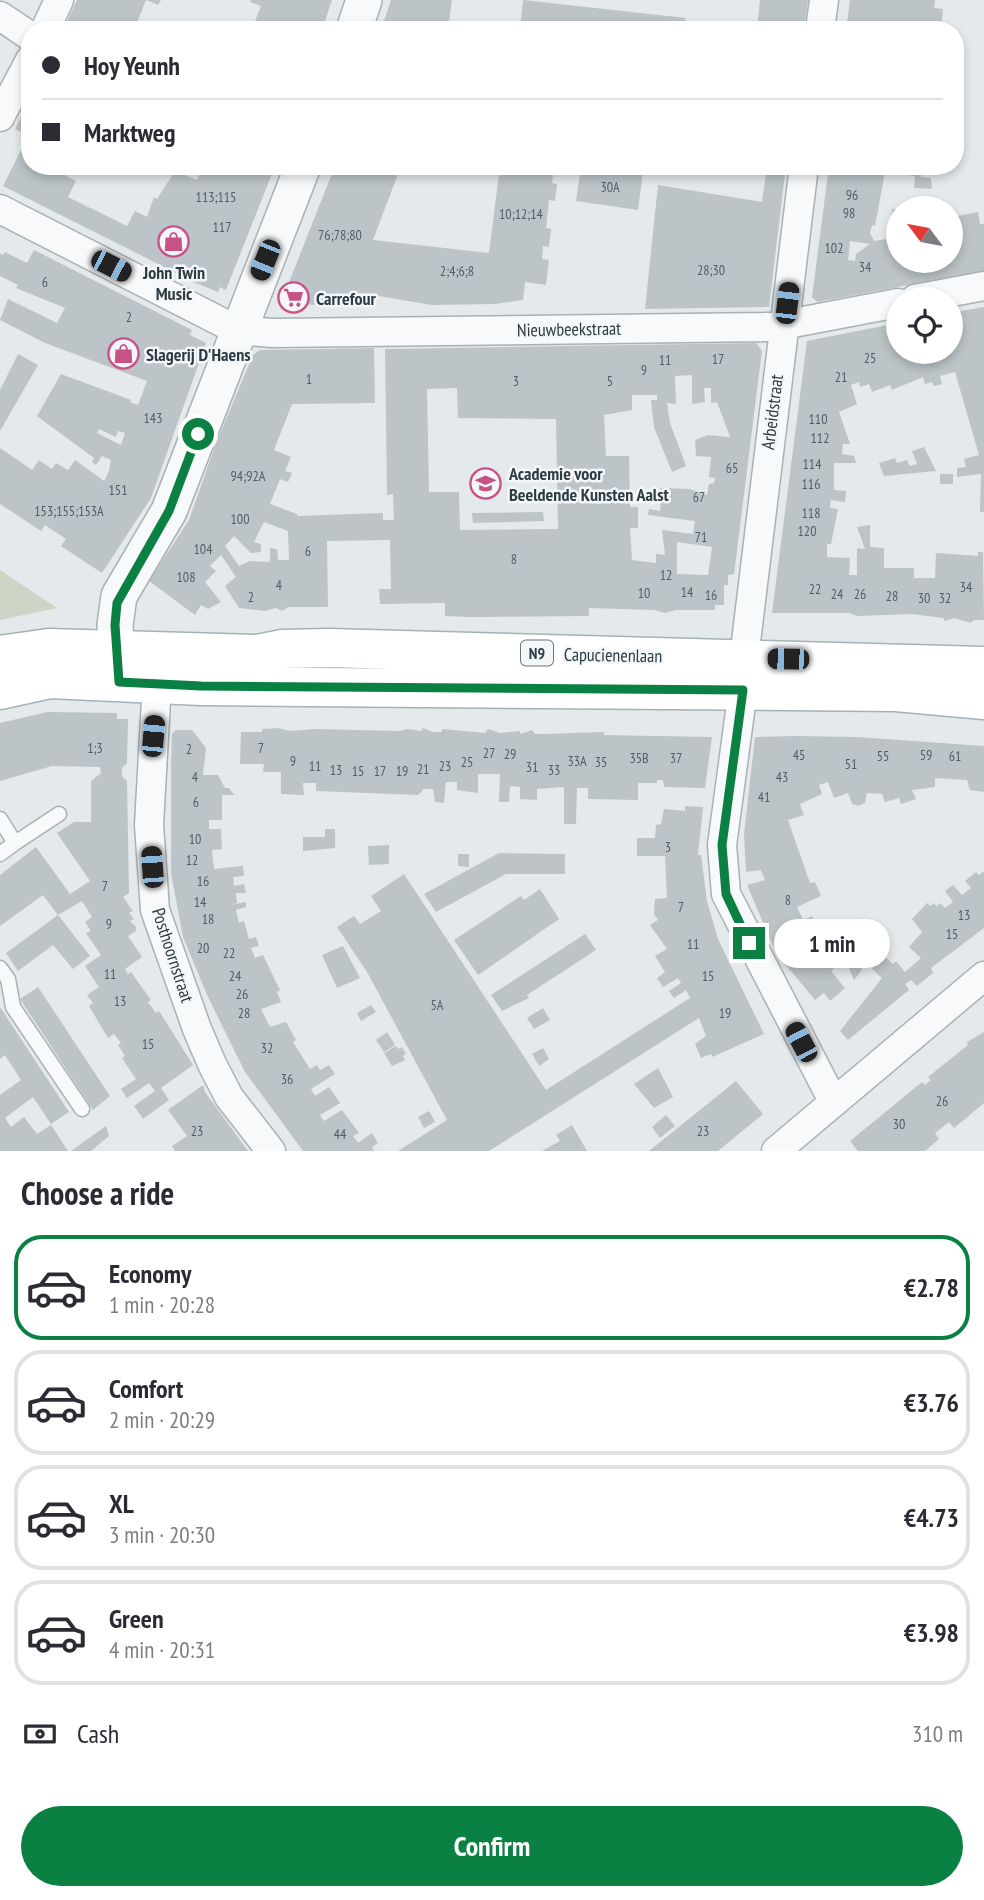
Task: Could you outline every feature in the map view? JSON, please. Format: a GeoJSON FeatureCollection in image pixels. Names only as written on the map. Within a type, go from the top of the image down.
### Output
{"type":"FeatureCollection","features":[{"type":"Feature","properties":{"kind":"main road","name":"N9"},"geometry":{"type":"LineString","coordinates":[[0,655],[49,648],[117,667]]}},
{"type":"Feature","properties":{"kind":"main road","name":"Capucienenlaan"},"geometry":{"type":"LineString","coordinates":[[117,667],[158,668],[283,649],[330,649],[743,674],[984,700]]}},
{"type":"Feature","properties":{"kind":"main road","name":"Capucienenlaan"},"geometry":{"type":"LineString","coordinates":[[743,674],[984,666]]}},
{"type":"Feature","properties":{"kind":"main road","name":"N9"},"geometry":{"type":"LineString","coordinates":[[0,690],[117,667]]}},
{"type":"Feature","properties":{"kind":"street"},"geometry":{"type":"LineString","coordinates":[[49,21],[59,0]]}},
{"type":"Feature","properties":{"kind":"street"},"geometry":{"type":"LineString","coordinates":[[357,21],[363,0]]}},
{"type":"Feature","properties":{"kind":"street"},"geometry":{"type":"LineString","coordinates":[[821,21],[824,0]]}},
{"type":"Feature","properties":{"kind":"street"},"geometry":{"type":"LineString","coordinates":[[0,16],[21,30]]}},
{"type":"Feature","properties":{"kind":"street"},"geometry":{"type":"LineString","coordinates":[[0,117],[21,77]]}},
{"type":"Feature","properties":{"kind":"street"},"geometry":{"type":"LineString","coordinates":[[117,667],[115,625],[120,596],[169,511],[299,175]]}},
{"type":"Feature","properties":{"kind":"street","name":"Arbeidstraat"},"geometry":{"type":"LineString","coordinates":[[803,175],[787,323],[780,347],[722,845],[726,894],[833,1101]]}},
{"type":"Feature","properties":{"kind":"street"},"geometry":{"type":"LineString","coordinates":[[0,209],[237,330]]}},
{"type":"Feature","properties":{"kind":"street"},"geometry":{"type":"LineString","coordinates":[[963,290],[984,286]]}},
{"type":"Feature","properties":{"kind":"street","name":"Nieuwbeekstraat"},"geometry":{"type":"LineString","coordinates":[[237,330],[272,333],[745,327],[787,323],[886,305]]}},
{"type":"Feature","properties":{"kind":"street","name":"Posthoornstraat"},"geometry":{"type":"LineString","coordinates":[[158,668],[149,825],[155,910],[197,1030],[212,1064],[229,1097],[271,1151]]}},
{"type":"Feature","properties":{"kind":"street"},"geometry":{"type":"LineString","coordinates":[[776,1151],[984,976]]}},
{"type":"Feature","properties":{"kind":"lane"},"geometry":{"type":"LineString","coordinates":[[0,854],[59,814]]}},
{"type":"Feature","properties":{"kind":"lane"},"geometry":{"type":"LineString","coordinates":[[0,819],[15,843]]}},
{"type":"Feature","properties":{"kind":"lane"},"geometry":{"type":"LineString","coordinates":[[0,968],[8,979],[13,1007],[82,1109]]}},
{"type":"Feature","properties":{"kind":"green space"},"geometry":{"type":"Polygon","coordinates":[[[0,570],[57,608],[0,620],[0,570]]]}},
{"type":"Feature","properties":{"kind":"building"},"geometry":{"type":"Polygon","coordinates":[[[77,0],[146,0],[138,21],[67,21],[77,0]]]}},
{"type":"Feature","properties":{"kind":"building"},"geometry":{"type":"Polygon","coordinates":[[[146,0],[161,0],[158,5],[146,0]]]}},
{"type":"Feature","properties":{"kind":"building"},"geometry":{"type":"Polygon","coordinates":[[[332,0],[325,21],[255,21],[261,6],[250,2],[332,0]]]}},
{"type":"Feature","properties":{"kind":"building"},"geometry":{"type":"Polygon","coordinates":[[[391,0],[452,0],[449,21],[384,21],[391,0]]]}},
{"type":"Feature","properties":{"kind":"building"},"geometry":{"type":"Polygon","coordinates":[[[523,0],[686,18],[685,21],[521,21],[523,0]]]}},
{"type":"Feature","properties":{"kind":"building"},"geometry":{"type":"Polygon","coordinates":[[[760,0],[808,0],[805,21],[758,21],[760,0]]]}},
{"type":"Feature","properties":{"kind":"building"},"geometry":{"type":"Polygon","coordinates":[[[850,0],[935,0],[934,8],[943,9],[942,21],[847,21],[850,0]]]}},
{"type":"Feature","properties":{"kind":"building"},"geometry":{"type":"Polygon","coordinates":[[[21,117],[21,132],[15,129],[21,117]]]}},
{"type":"Feature","properties":{"kind":"building"},"geometry":{"type":"Polygon","coordinates":[[[21,150],[21,175],[65,175],[76,181],[68,197],[127,226],[135,211],[147,217],[154,197],[157,199],[172,175],[185,175],[197,180],[199,175],[271,175],[226,290],[220,287],[218,292],[3,186],[21,150]]]}},
{"type":"Feature","properties":{"kind":"building"},"geometry":{"type":"Polygon","coordinates":[[[331,175],[398,175],[373,240],[489,253],[499,175],[553,175],[552,183],[557,184],[555,201],[549,200],[546,228],[551,229],[549,247],[543,246],[542,259],[549,260],[546,285],[525,282],[523,300],[495,304],[432,305],[361,293],[357,304],[280,305],[331,175]]]}},
{"type":"Feature","properties":{"kind":"building"},"geometry":{"type":"Polygon","coordinates":[[[580,175],[643,175],[638,210],[576,201],[580,175]]]}},
{"type":"Feature","properties":{"kind":"building"},"geometry":{"type":"Polygon","coordinates":[[[766,175],[785,175],[769,307],[645,309],[658,185],[762,202],[766,175]]]}},
{"type":"Feature","properties":{"kind":"building"},"geometry":{"type":"Polygon","coordinates":[[[828,175],[884,175],[875,226],[872,225],[870,233],[874,241],[886,239],[886,273],[963,273],[963,215],[978,212],[980,224],[984,224],[984,271],[886,287],[886,289],[817,302],[812,297],[828,175]],[[850,241],[848,260],[855,261],[856,254],[870,244],[850,241]]]}},
{"type":"Feature","properties":{"kind":"building"},"geometry":{"type":"Polygon","coordinates":[[[908,175],[931,178],[932,189],[914,188],[915,176],[908,175]]]}},
{"type":"Feature","properties":{"kind":"building"},"geometry":{"type":"Polygon","coordinates":[[[34,250],[192,330],[190,335],[206,343],[151,498],[102,573],[61,546],[66,539],[45,525],[41,531],[0,504],[0,448],[32,470],[39,460],[52,469],[56,463],[68,470],[75,460],[104,481],[111,460],[102,456],[96,465],[92,462],[94,458],[37,416],[61,374],[138,405],[147,381],[45,343],[0,320],[8,299],[57,323],[65,308],[16,288],[18,285],[0,276],[0,253],[3,255],[5,252],[27,263],[34,250]],[[99,429],[97,433],[121,445],[125,433],[118,431],[116,437],[99,429]]]}},
{"type":"Feature","properties":{"kind":"building"},"geometry":{"type":"Polygon","coordinates":[[[984,307],[984,512],[980,512],[981,474],[957,477],[957,468],[966,467],[964,459],[979,455],[955,372],[940,376],[942,384],[934,386],[932,382],[925,384],[923,377],[892,390],[890,385],[872,392],[869,384],[860,387],[859,382],[851,385],[857,404],[839,412],[850,444],[843,444],[842,454],[854,456],[856,463],[834,463],[834,490],[846,491],[845,502],[831,500],[830,508],[838,509],[831,544],[827,544],[827,557],[850,558],[849,575],[857,575],[857,548],[865,549],[857,527],[870,525],[870,547],[884,548],[884,568],[914,568],[914,578],[935,578],[936,553],[978,556],[978,552],[983,552],[984,620],[974,620],[971,623],[954,618],[945,621],[943,618],[912,614],[857,616],[849,613],[772,613],[807,341],[886,325],[886,364],[963,364],[963,311],[984,307]]]}},
{"type":"Feature","properties":{"kind":"building"},"geometry":{"type":"Polygon","coordinates":[[[756,343],[762,351],[734,574],[728,575],[728,585],[724,585],[724,605],[715,605],[715,610],[676,610],[665,613],[654,610],[589,608],[589,616],[470,617],[445,616],[445,603],[380,604],[379,589],[391,589],[390,540],[327,541],[328,607],[288,607],[282,611],[276,608],[265,611],[239,608],[225,586],[236,577],[221,555],[210,566],[216,571],[205,582],[221,602],[208,609],[201,605],[195,615],[149,581],[189,520],[216,443],[253,355],[260,350],[374,348],[375,403],[292,404],[274,450],[291,457],[285,471],[292,473],[288,482],[280,479],[270,504],[297,516],[383,513],[383,520],[394,520],[393,494],[387,495],[385,349],[756,343]],[[692,375],[675,376],[676,404],[667,403],[670,423],[686,466],[672,472],[654,427],[651,400],[657,400],[657,395],[632,395],[632,410],[604,415],[606,456],[629,456],[630,507],[638,507],[638,528],[630,528],[632,560],[656,563],[656,554],[665,555],[662,530],[693,534],[695,521],[648,515],[649,509],[660,511],[661,502],[654,501],[655,491],[662,491],[660,488],[689,489],[707,495],[709,484],[714,483],[715,478],[709,477],[711,457],[696,456],[695,440],[708,435],[730,437],[717,402],[711,403],[711,388],[704,388],[705,402],[692,404],[692,375]],[[457,388],[427,389],[429,492],[459,492],[460,530],[558,529],[556,419],[458,418],[457,388]],[[264,522],[254,542],[261,544],[261,552],[251,553],[234,536],[225,546],[239,566],[250,561],[270,562],[270,548],[277,549],[278,560],[289,560],[288,531],[264,522]],[[677,542],[677,574],[708,575],[712,547],[677,542]]]}},
{"type":"Feature","properties":{"kind":"building"},"geometry":{"type":"Polygon","coordinates":[[[18,354],[38,365],[0,431],[0,390],[18,354]]]}},
{"type":"Feature","properties":{"kind":"building"},"geometry":{"type":"Polygon","coordinates":[[[924,447],[936,471],[884,476],[879,463],[895,458],[897,463],[907,460],[910,466],[917,464],[912,451],[924,447]]]}},
{"type":"Feature","properties":{"kind":"building"},"geometry":{"type":"Polygon","coordinates":[[[940,474],[953,474],[953,484],[940,484],[940,474]]]}},
{"type":"Feature","properties":{"kind":"building"},"geometry":{"type":"Polygon","coordinates":[[[543,512],[544,521],[473,523],[472,513],[543,512]]]}},
{"type":"Feature","properties":{"kind":"building"},"geometry":{"type":"Polygon","coordinates":[[[47,712],[117,713],[117,719],[128,719],[127,763],[122,768],[122,776],[127,781],[129,893],[123,897],[133,911],[129,913],[134,919],[130,921],[136,927],[136,931],[128,936],[142,957],[125,969],[128,974],[131,972],[151,1000],[148,1002],[156,1013],[159,1011],[193,1065],[161,1088],[169,1100],[143,1119],[134,1106],[155,1091],[149,1083],[127,1098],[121,1089],[136,1079],[122,1058],[125,1056],[118,1045],[121,1043],[114,1034],[108,1038],[89,1006],[93,1003],[87,995],[99,987],[85,966],[101,955],[86,933],[91,931],[85,922],[92,917],[82,901],[58,915],[43,895],[0,926],[0,875],[36,847],[70,894],[90,881],[57,833],[74,822],[91,822],[91,781],[101,773],[100,767],[52,766],[0,781],[0,723],[47,712]]]}},
{"type":"Feature","properties":{"kind":"building"},"geometry":{"type":"Polygon","coordinates":[[[278,728],[290,731],[421,731],[423,728],[433,732],[442,732],[442,729],[485,733],[488,729],[500,733],[520,731],[520,734],[532,730],[535,734],[604,732],[604,735],[712,737],[705,788],[664,787],[663,780],[657,780],[657,783],[638,783],[638,800],[588,799],[588,788],[577,788],[576,824],[564,824],[564,787],[537,789],[537,800],[520,799],[520,787],[510,786],[509,802],[499,802],[500,774],[478,774],[478,793],[457,790],[457,782],[446,782],[444,803],[435,802],[433,789],[424,789],[418,795],[316,791],[316,783],[303,783],[304,795],[281,794],[281,772],[263,772],[264,764],[240,764],[241,732],[262,732],[262,729],[278,728]]]}},
{"type":"Feature","properties":{"kind":"building"},"geometry":{"type":"Polygon","coordinates":[[[176,730],[192,730],[206,748],[203,775],[218,775],[225,788],[229,788],[234,795],[222,795],[222,820],[209,820],[209,829],[221,829],[222,849],[212,850],[214,869],[243,866],[244,876],[233,877],[234,886],[244,884],[246,893],[236,893],[237,903],[230,905],[246,902],[246,907],[236,910],[239,923],[244,921],[249,939],[256,937],[259,946],[251,948],[255,958],[263,955],[280,990],[277,992],[281,1002],[261,1009],[270,1027],[286,1022],[296,1040],[293,1042],[310,1069],[317,1065],[320,1070],[329,1065],[335,1074],[311,1089],[315,1096],[329,1087],[340,1103],[320,1115],[324,1121],[342,1110],[359,1133],[353,1136],[358,1143],[372,1133],[378,1143],[372,1147],[374,1151],[303,1151],[245,1072],[208,997],[183,937],[171,873],[172,734],[176,730]]]}},
{"type":"Feature","properties":{"kind":"building"},"geometry":{"type":"Polygon","coordinates":[[[755,737],[857,737],[984,746],[984,792],[970,790],[967,780],[935,778],[935,787],[912,790],[916,799],[901,804],[899,798],[885,802],[882,794],[867,793],[865,803],[858,806],[852,804],[848,793],[834,798],[828,782],[819,785],[822,794],[800,804],[804,815],[788,820],[810,883],[815,882],[821,896],[797,907],[803,920],[812,916],[816,925],[807,931],[828,959],[838,951],[842,962],[831,971],[845,988],[830,1001],[824,993],[815,1000],[776,953],[747,885],[765,880],[761,870],[746,872],[744,834],[755,737]]]}},
{"type":"Feature","properties":{"kind":"building"},"geometry":{"type":"Polygon","coordinates":[[[685,806],[703,807],[698,855],[701,855],[707,901],[718,939],[764,1034],[712,1057],[711,1054],[701,1058],[695,1044],[706,1036],[699,1018],[489,1151],[398,1151],[447,1120],[367,972],[337,927],[354,916],[360,924],[381,911],[371,896],[404,874],[546,1090],[690,998],[686,990],[674,998],[669,991],[681,983],[678,978],[663,987],[657,978],[665,972],[655,956],[667,949],[650,925],[658,920],[654,914],[655,899],[667,898],[665,856],[637,856],[637,838],[655,838],[656,825],[661,824],[664,809],[685,811],[685,806]]]}},
{"type":"Feature","properties":{"kind":"building"},"geometry":{"type":"Polygon","coordinates":[[[325,829],[335,829],[335,848],[303,851],[303,837],[325,837],[325,829]]]}},
{"type":"Feature","properties":{"kind":"building"},"geometry":{"type":"Polygon","coordinates":[[[389,845],[389,864],[369,865],[368,846],[389,845]]]}},
{"type":"Feature","properties":{"kind":"building"},"geometry":{"type":"Polygon","coordinates":[[[499,853],[565,854],[565,874],[506,874],[436,912],[424,894],[499,853]]]}},
{"type":"Feature","properties":{"kind":"building"},"geometry":{"type":"Polygon","coordinates":[[[458,854],[469,854],[469,867],[458,866],[458,854]]]}},
{"type":"Feature","properties":{"kind":"building"},"geometry":{"type":"Polygon","coordinates":[[[984,871],[984,928],[931,968],[933,973],[917,986],[911,980],[905,984],[909,990],[848,1040],[840,1031],[882,978],[872,969],[883,955],[893,964],[896,961],[905,972],[921,958],[909,947],[922,932],[912,919],[927,903],[937,906],[940,903],[945,908],[953,902],[945,891],[953,885],[962,895],[971,888],[965,881],[976,872],[979,875],[984,871]]]}},
{"type":"Feature","properties":{"kind":"building"},"geometry":{"type":"Polygon","coordinates":[[[540,889],[559,919],[478,975],[454,940],[521,896],[524,900],[540,889]]]}},
{"type":"Feature","properties":{"kind":"building"},"geometry":{"type":"Polygon","coordinates":[[[58,915],[90,956],[73,969],[53,945],[18,971],[6,953],[58,915]]]}},
{"type":"Feature","properties":{"kind":"building"},"geometry":{"type":"Polygon","coordinates":[[[880,931],[884,943],[875,953],[868,935],[880,931]]]}},
{"type":"Feature","properties":{"kind":"building"},"geometry":{"type":"Polygon","coordinates":[[[585,934],[596,950],[527,995],[529,998],[502,1011],[491,995],[585,934]]]}},
{"type":"Feature","properties":{"kind":"building"},"geometry":{"type":"Polygon","coordinates":[[[343,946],[360,978],[337,988],[322,955],[343,946]]]}},
{"type":"Feature","properties":{"kind":"building"},"geometry":{"type":"Polygon","coordinates":[[[857,957],[862,970],[854,980],[846,961],[857,957]]]}},
{"type":"Feature","properties":{"kind":"building"},"geometry":{"type":"Polygon","coordinates":[[[38,987],[110,1096],[93,1110],[20,999],[38,987]]]}},
{"type":"Feature","properties":{"kind":"building"},"geometry":{"type":"Polygon","coordinates":[[[371,1005],[376,1012],[361,1021],[357,1013],[371,1005]]]}},
{"type":"Feature","properties":{"kind":"building"},"geometry":{"type":"Polygon","coordinates":[[[0,1007],[69,1112],[51,1124],[33,1097],[5,1118],[11,1127],[24,1117],[37,1134],[51,1125],[68,1151],[0,1151],[0,1095],[21,1080],[5,1055],[0,1059],[0,1007]]]}},
{"type":"Feature","properties":{"kind":"building"},"geometry":{"type":"Polygon","coordinates":[[[543,1008],[550,1020],[534,1029],[527,1018],[543,1008]]]}},
{"type":"Feature","properties":{"kind":"building"},"geometry":{"type":"Polygon","coordinates":[[[387,1032],[395,1045],[384,1052],[376,1040],[387,1032]]]}},
{"type":"Feature","properties":{"kind":"building"},"geometry":{"type":"Polygon","coordinates":[[[984,1032],[984,1103],[954,1128],[949,1122],[935,1133],[939,1139],[925,1151],[858,1151],[850,1141],[922,1082],[925,1085],[931,1080],[928,1077],[968,1045],[967,1042],[984,1032]]]}},
{"type":"Feature","properties":{"kind":"building"},"geometry":{"type":"Polygon","coordinates":[[[396,1046],[398,1049],[402,1047],[406,1054],[403,1056],[405,1060],[392,1066],[384,1053],[396,1046]]]}},
{"type":"Feature","properties":{"kind":"building"},"geometry":{"type":"Polygon","coordinates":[[[543,1048],[549,1059],[539,1066],[532,1054],[543,1048]]]}},
{"type":"Feature","properties":{"kind":"building"},"geometry":{"type":"Polygon","coordinates":[[[658,1068],[673,1097],[654,1108],[634,1084],[658,1068]]]}},
{"type":"Feature","properties":{"kind":"building"},"geometry":{"type":"Polygon","coordinates":[[[736,1081],[763,1114],[718,1151],[649,1151],[736,1081]]]}},
{"type":"Feature","properties":{"kind":"building"},"geometry":{"type":"Polygon","coordinates":[[[203,1085],[205,1092],[248,1151],[175,1151],[172,1146],[187,1136],[168,1110],[203,1085]]]}},
{"type":"Feature","properties":{"kind":"building"},"geometry":{"type":"Polygon","coordinates":[[[429,1111],[435,1122],[424,1128],[418,1117],[429,1111]]]}},
{"type":"Feature","properties":{"kind":"building"},"geometry":{"type":"Polygon","coordinates":[[[666,1115],[675,1126],[660,1138],[652,1127],[666,1115]]]}},
{"type":"Feature","properties":{"kind":"building"},"geometry":{"type":"Polygon","coordinates":[[[572,1125],[587,1151],[542,1151],[560,1141],[556,1135],[572,1125]]]}},
{"type":"Feature","properties":{"kind":"building"},"geometry":{"type":"Polygon","coordinates":[[[106,1126],[109,1136],[91,1151],[71,1151],[106,1126]]]}},
{"type":"Feature","properties":{"kind":"place","name":"John Twin Music"},"geometry":{"type":"Point","coordinates":[174,241]}},
{"type":"Feature","properties":{"kind":"place","name":"Carrefour"},"geometry":{"type":"Point","coordinates":[293,298]}},
{"type":"Feature","properties":{"kind":"place","name":"Slagerij D'Haens"},"geometry":{"type":"Point","coordinates":[123,354]}},
{"type":"Feature","properties":{"kind":"place","name":"Academie voor Beeldende Kunsten Aalst"},"geometry":{"type":"Point","coordinates":[486,483]}},
{"type":"Feature","properties":{"kind":"route"},"geometry":{"type":"LineString","coordinates":[[198,434],[169,511],[117,603],[115,625],[119,682],[201,686],[743,690],[722,845],[726,894],[749,943]]}}]}
